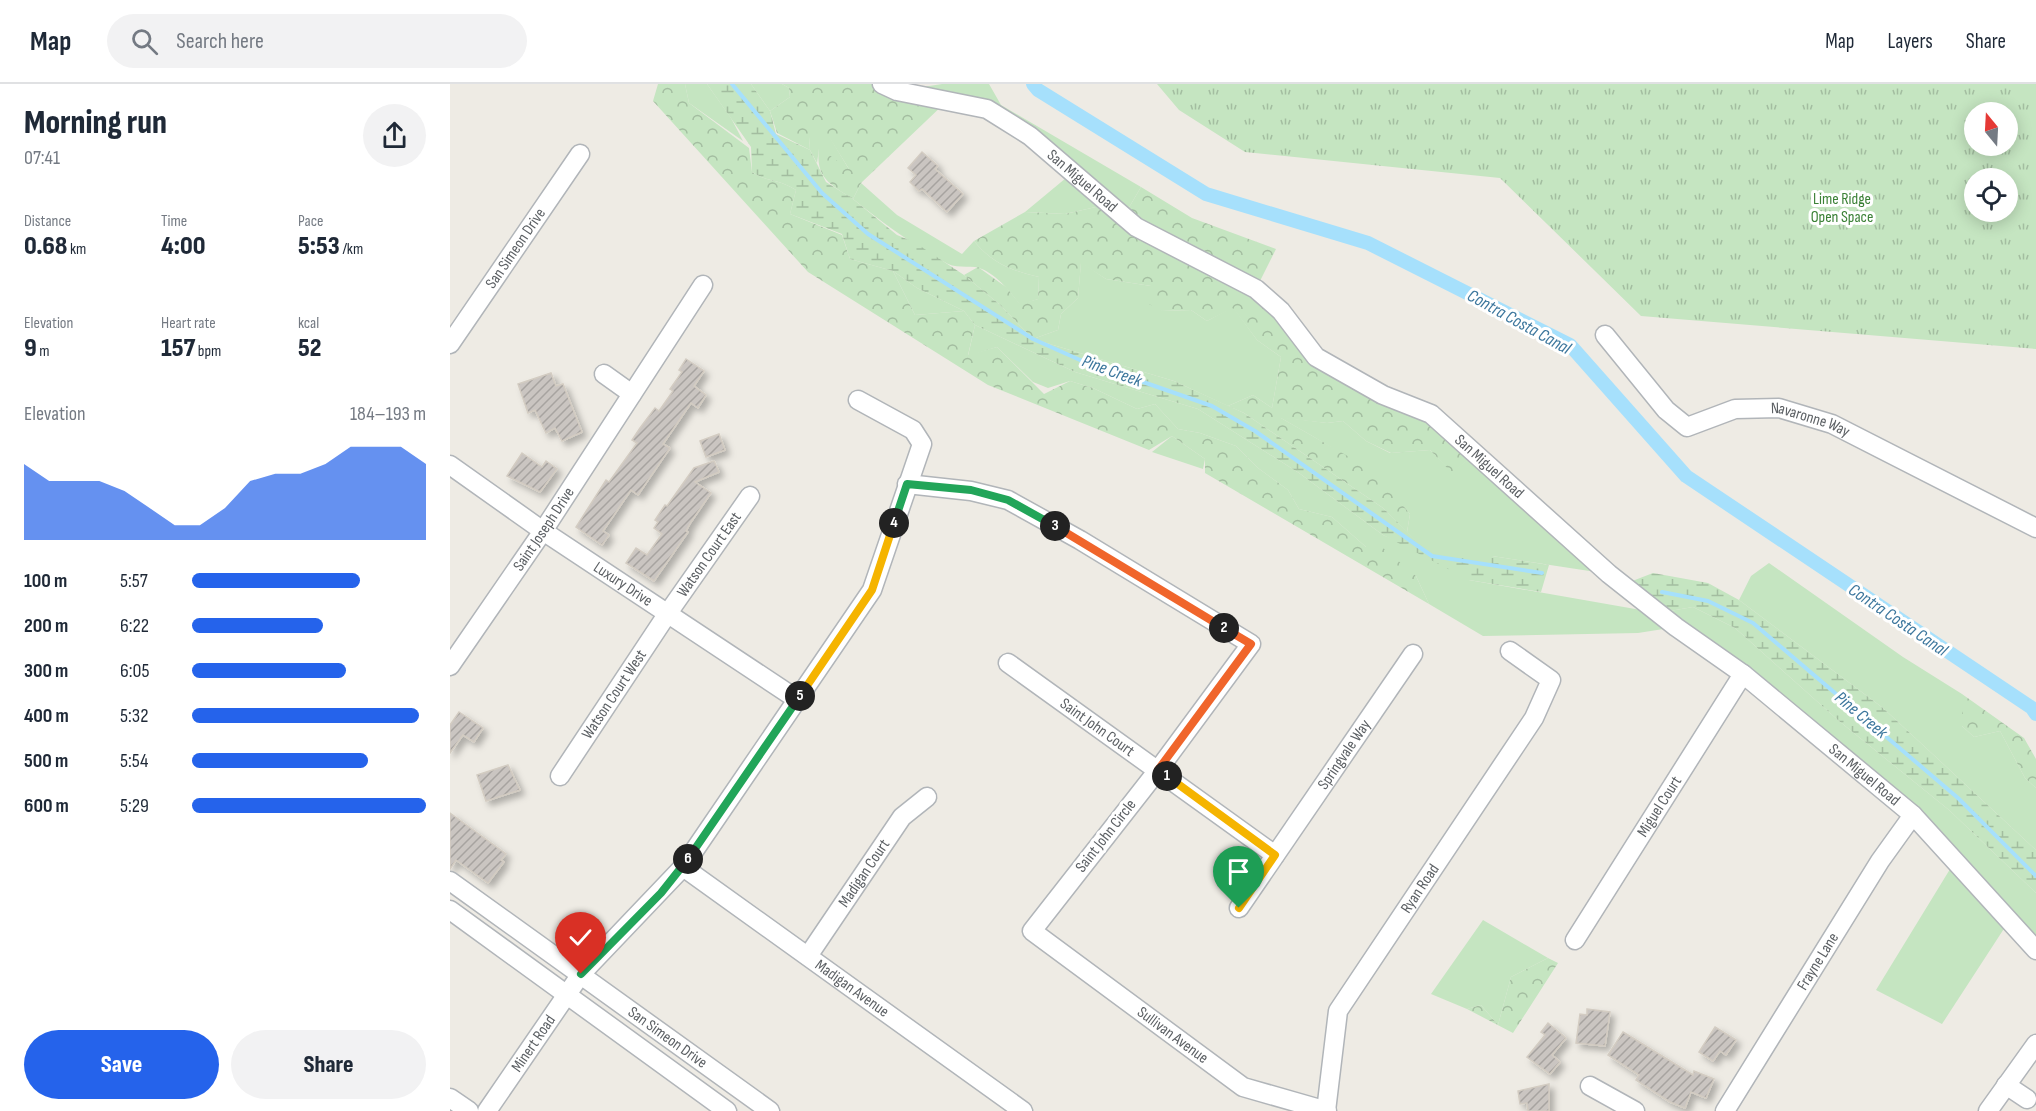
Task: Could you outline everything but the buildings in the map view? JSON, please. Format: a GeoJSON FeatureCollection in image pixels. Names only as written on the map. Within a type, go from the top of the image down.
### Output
{"type":"FeatureCollection","features":[{"type":"Feature","properties":{"kind":"street","name":"San Miguel Road"},"geometry":{"type":"LineString","coordinates":[[882,84],[897,91],[987,109],[1030,136],[1136,227],[1256,289],[1281,311],[1316,357],[1383,394],[1431,414],[1609,574],[1676,627],[1743,674],[1913,815],[2036,950]]}},
{"type":"Feature","properties":{"kind":"street","name":"San Simeon Drive"},"geometry":{"type":"LineString","coordinates":[[450,344],[580,154]]}},
{"type":"Feature","properties":{"kind":"street","name":"Saint Joseph Drive"},"geometry":{"type":"LineString","coordinates":[[451,663],[543,531],[703,285]]}},
{"type":"Feature","properties":{"kind":"street","name":"Navaronne Way"},"geometry":{"type":"LineString","coordinates":[[1605,335],[1666,410],[1687,427],[1735,409],[1779,408],[1832,424],[2036,528]]}},
{"type":"Feature","properties":{"kind":"street"},"geometry":{"type":"LineString","coordinates":[[604,374],[632,394]]}},
{"type":"Feature","properties":{"kind":"street","name":"Minert Road"},"geometry":{"type":"LineString","coordinates":[[487,1111],[581,974],[683,867],[872,590],[922,444],[913,430],[858,400]]}},
{"type":"Feature","properties":{"kind":"street","name":"Luxury Drive"},"geometry":{"type":"LineString","coordinates":[[450,465],[543,531],[798,700]]}},
{"type":"Feature","properties":{"kind":"street","name":"Saint John Circle"},"geometry":{"type":"LineString","coordinates":[[907,484],[971,490],[1008,500],[1080,540],[1251,644],[1158,770],[1032,931]]}},
{"type":"Feature","properties":{"kind":"street","name":"Watson Court East"},"geometry":{"type":"LineString","coordinates":[[668,613],[750,496]]}},
{"type":"Feature","properties":{"kind":"street","name":"Watson Court West"},"geometry":{"type":"LineString","coordinates":[[560,776],[668,613]]}},
{"type":"Feature","properties":{"kind":"street","name":"Ryan Road"},"geometry":{"type":"LineString","coordinates":[[1326,1111],[1338,1011],[1534,718],[1551,680],[1510,651]]}},
{"type":"Feature","properties":{"kind":"street","name":"Springvale Way"},"geometry":{"type":"LineString","coordinates":[[1239,908],[1413,654]]}},
{"type":"Feature","properties":{"kind":"street","name":"Saint John Court"},"geometry":{"type":"LineString","coordinates":[[1008,663],[1275,855]]}},
{"type":"Feature","properties":{"kind":"street","name":"Miguel Court"},"geometry":{"type":"LineString","coordinates":[[1575,940],[1743,674]]}},
{"type":"Feature","properties":{"kind":"street","name":"Madigan Court"},"geometry":{"type":"LineString","coordinates":[[808,956],[902,817],[927,797]]}},
{"type":"Feature","properties":{"kind":"street","name":"Frayne Lane"},"geometry":{"type":"LineString","coordinates":[[1725,1111],[1880,861],[1913,815]]}},
{"type":"Feature","properties":{"kind":"street","name":"Madigan Avenue"},"geometry":{"type":"LineString","coordinates":[[683,867],[1023,1111]]}},
{"type":"Feature","properties":{"kind":"street","name":"San Simeon Drive"},"geometry":{"type":"LineString","coordinates":[[450,881],[770,1111]]}},
{"type":"Feature","properties":{"kind":"street","name":"San Simeon Drive"},"geometry":{"type":"LineString","coordinates":[[450,910],[727,1111]]}},
{"type":"Feature","properties":{"kind":"street","name":"Sullivan Avenue"},"geometry":{"type":"LineString","coordinates":[[1032,931],[1243,1087],[1326,1111]]}},
{"type":"Feature","properties":{"kind":"street"},"geometry":{"type":"LineString","coordinates":[[1988,1111],[2036,1044]]}},
{"type":"Feature","properties":{"kind":"street"},"geometry":{"type":"LineString","coordinates":[[2006,1085],[2027,1099]]}},
{"type":"Feature","properties":{"kind":"street"},"geometry":{"type":"LineString","coordinates":[[1590,1086],[1635,1111]]}},
{"type":"Feature","properties":{"kind":"street"},"geometry":{"type":"LineString","coordinates":[[450,1098],[469,1111]]}},
{"type":"Feature","properties":{"kind":"green space"},"geometry":{"type":"Polygon","coordinates":[[[658,84],[685,84],[689,103],[749,148],[752,172],[796,190],[790,214],[842,235],[850,259],[893,271],[915,315],[964,311],[975,325],[968,355],[997,347],[1044,394],[1070,381],[1093,388],[1137,409],[1155,404],[1178,429],[1200,433],[1236,446],[1258,468],[1288,490],[1299,509],[1332,517],[1366,547],[1382,547],[1416,576],[1429,604],[1205,473],[1205,459],[1172,436],[1149,450],[988,385],[808,272],[653,101],[658,84]]]}},
{"type":"Feature","properties":{"kind":"green space"},"geometry":{"type":"Polygon","coordinates":[[[685,84],[707,84],[731,118],[743,141],[689,103],[685,84]]]}},
{"type":"Feature","properties":{"kind":"green space"},"geometry":{"type":"Polygon","coordinates":[[[707,84],[751,84],[770,111],[776,134],[810,150],[826,182],[853,199],[897,235],[914,242],[964,275],[999,304],[1033,339],[1174,381],[1244,413],[1383,508],[1432,556],[1492,556],[1549,565],[1541,592],[1469,580],[1383,535],[1299,473],[1198,409],[1075,372],[975,325],[964,311],[917,288],[893,271],[850,259],[842,234],[790,214],[796,190],[752,172],[751,147],[707,84]]]}},
{"type":"Feature","properties":{"kind":"green space"},"geometry":{"type":"Polygon","coordinates":[[[751,84],[782,84],[789,88],[790,97],[770,111],[751,84]]]}},
{"type":"Feature","properties":{"kind":"green space"},"geometry":{"type":"Polygon","coordinates":[[[782,84],[882,84],[947,101],[861,183],[853,199],[832,185],[822,174],[818,158],[819,148],[849,169],[829,137],[809,137],[810,150],[777,133],[770,111],[790,97],[789,88],[782,84]]]}},
{"type":"Feature","properties":{"kind":"green space"},"geometry":{"type":"Polygon","coordinates":[[[942,84],[989,84],[1001,105],[1141,187],[1124,216],[1109,204],[1065,214],[1025,212],[1072,173],[987,109],[897,91],[942,84]]]}},
{"type":"Feature","properties":{"kind":"green space","name":"Lime Ridge Open Space"},"geometry":{"type":"Polygon","coordinates":[[[1157,84],[2036,84],[2036,349],[1641,316],[1500,178],[1245,152],[1179,110],[1157,84]]]}},
{"type":"Feature","properties":{"kind":"green space"},"geometry":{"type":"Polygon","coordinates":[[[829,136],[850,171],[819,149],[817,163],[810,150],[809,137],[829,136]]]}},
{"type":"Feature","properties":{"kind":"green space"},"geometry":{"type":"Polygon","coordinates":[[[861,183],[897,215],[962,254],[974,241],[988,255],[1003,265],[1039,277],[1038,299],[1020,305],[988,272],[975,267],[951,265],[911,242],[853,199],[861,183]]]}},
{"type":"Feature","properties":{"kind":"green space"},"geometry":{"type":"Polygon","coordinates":[[[1141,187],[1192,218],[1276,249],[1256,289],[1322,360],[1477,453],[1452,473],[1430,450],[1391,453],[1366,441],[1343,421],[1327,423],[1281,418],[1358,462],[1391,491],[1410,514],[1407,532],[1383,508],[1244,413],[1228,406],[1253,395],[1272,408],[1281,357],[1257,340],[1233,308],[1207,321],[1191,310],[1162,311],[1149,304],[1151,286],[1106,279],[1081,263],[1078,298],[1061,314],[1058,330],[1033,339],[999,304],[964,275],[978,267],[1006,287],[1020,304],[1038,299],[1039,277],[1003,265],[988,255],[974,241],[1025,212],[1065,214],[1109,204],[1124,216],[1141,187]]]}},
{"type":"Feature","properties":{"kind":"green space"},"geometry":{"type":"Polygon","coordinates":[[[1081,262],[1106,279],[1151,286],[1162,311],[1191,310],[1207,321],[1233,307],[1257,340],[1281,357],[1272,408],[1253,395],[1228,406],[1174,381],[1033,339],[1058,330],[1061,314],[1078,298],[1081,262]]]}},
{"type":"Feature","properties":{"kind":"green space"},"geometry":{"type":"Polygon","coordinates":[[[893,271],[917,288],[964,311],[915,315],[893,271]]]}},
{"type":"Feature","properties":{"kind":"green space"},"geometry":{"type":"Polygon","coordinates":[[[975,325],[1075,372],[1198,409],[1299,473],[1383,535],[1430,555],[1407,532],[1410,514],[1380,483],[1349,459],[1279,417],[1327,423],[1343,421],[1366,441],[1390,453],[1430,450],[1452,472],[1477,453],[1609,574],[1492,556],[1469,580],[1658,613],[1693,607],[1735,628],[1839,721],[1949,810],[2036,893],[2036,950],[2009,921],[1942,1024],[1876,990],[1955,861],[1676,627],[1638,633],[1483,636],[1429,604],[1416,576],[1366,547],[1332,517],[1299,509],[1288,490],[1258,468],[1236,446],[1200,433],[1178,429],[1155,404],[1137,409],[1093,388],[1070,381],[1048,388],[1033,382],[997,347],[968,356],[975,325]]]}},
{"type":"Feature","properties":{"kind":"green space"},"geometry":{"type":"Polygon","coordinates":[[[1172,436],[1205,459],[1203,469],[1152,452],[1172,436]]]}},
{"type":"Feature","properties":{"kind":"green space"},"geometry":{"type":"Polygon","coordinates":[[[1769,563],[1903,657],[1962,694],[1962,726],[1974,737],[2000,731],[2025,778],[2036,788],[2036,850],[1883,708],[1739,600],[1751,576],[1769,563]]]}},
{"type":"Feature","properties":{"kind":"green space"},"geometry":{"type":"Polygon","coordinates":[[[1653,573],[1708,583],[1739,600],[1883,708],[2036,850],[2036,893],[1949,810],[1839,721],[1735,628],[1693,607],[1658,613],[1622,585],[1653,573]]]}},
{"type":"Feature","properties":{"kind":"green space"},"geometry":{"type":"Polygon","coordinates":[[[1962,694],[2024,738],[2036,759],[2036,788],[2025,778],[2000,731],[1974,737],[1962,726],[1962,694]]]}},
{"type":"Feature","properties":{"kind":"green space"},"geometry":{"type":"Polygon","coordinates":[[[1483,920],[1548,958],[1511,977],[1498,1025],[1481,1005],[1467,1009],[1431,994],[1483,920]]]}},
{"type":"Feature","properties":{"kind":"green space"},"geometry":{"type":"Polygon","coordinates":[[[1548,958],[1558,963],[1513,1033],[1467,1009],[1481,1005],[1498,1025],[1511,977],[1548,958]]]}},
{"type":"Feature","properties":{"kind":"waterway","name":"Pine Creek"},"geometry":{"type":"LineString","coordinates":[[732,84],[822,193],[868,234],[1033,339],[1080,360],[1212,406],[1255,431],[1432,556],[1542,573]]}},
{"type":"Feature","properties":{"kind":"waterway","name":"Contra Costa Canal"},"geometry":{"type":"LineString","coordinates":[[1033,84],[1038,90],[1206,194],[1368,243],[1570,345],[1686,476],[2032,708],[2036,714]]}},
{"type":"Feature","properties":{"kind":"waterway","name":"Pine Creek"},"geometry":{"type":"LineString","coordinates":[[1662,592],[1708,601],[1753,623],[1958,798],[2036,876]]}},
{"type":"Feature","properties":{"kind":"route"},"geometry":{"type":"LineString","coordinates":[[581,974],[615,937],[661,893],[683,867],[872,590],[907,484],[971,490],[1008,500],[1080,540],[1251,644],[1158,770],[1275,855],[1239,908]]}}]}
